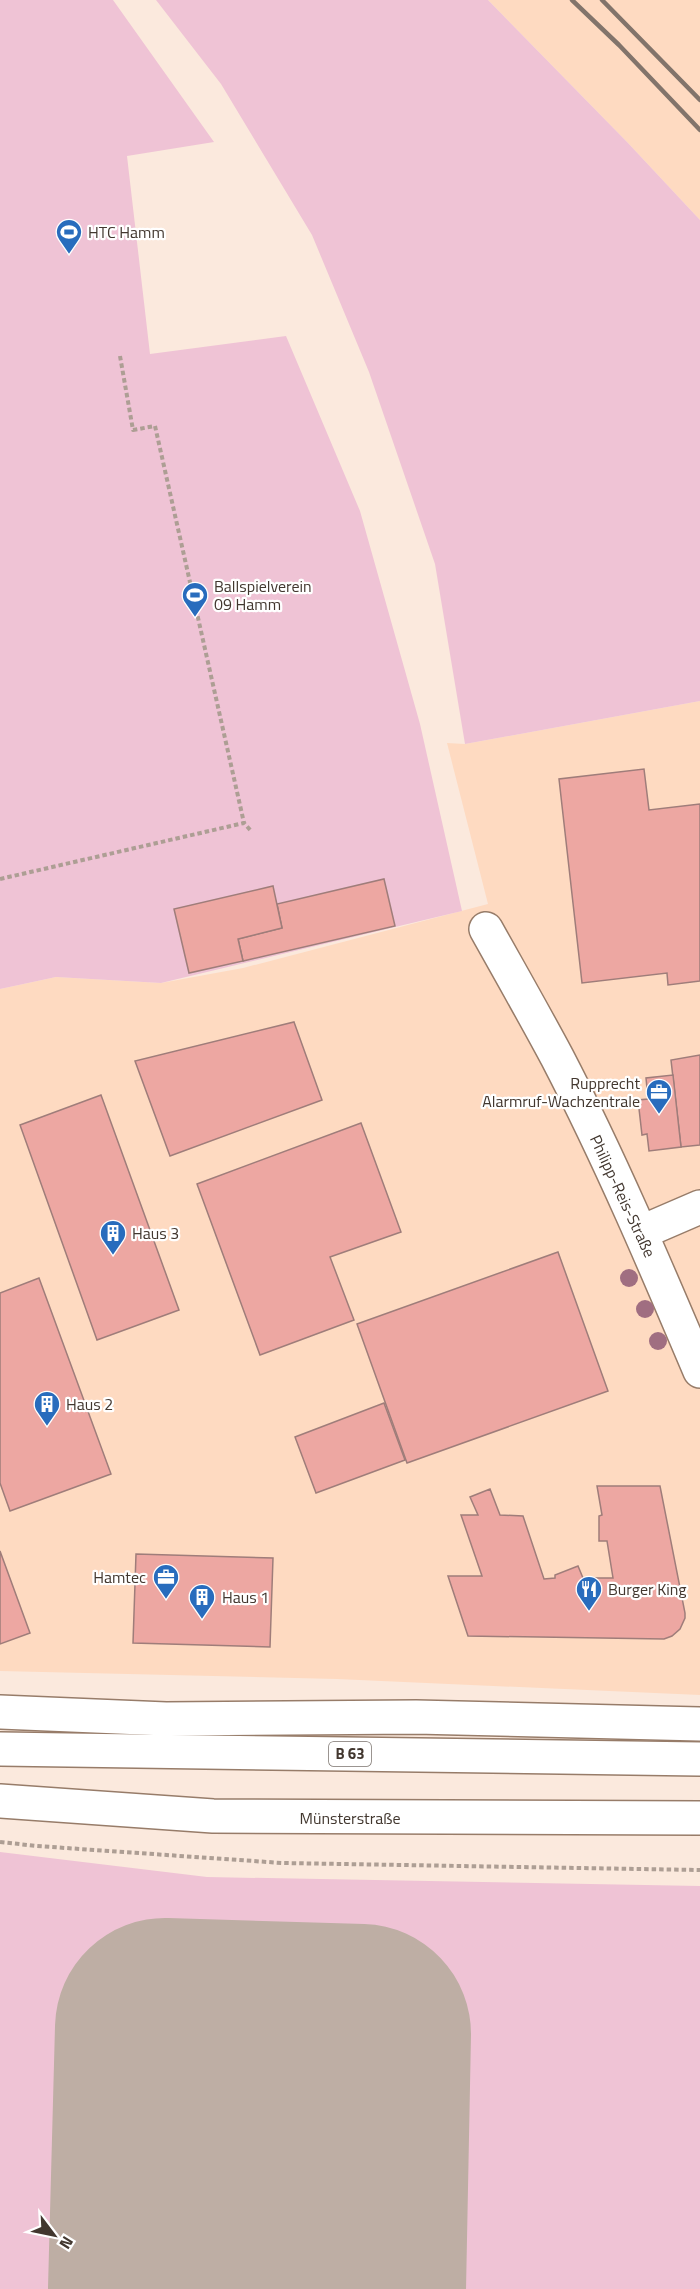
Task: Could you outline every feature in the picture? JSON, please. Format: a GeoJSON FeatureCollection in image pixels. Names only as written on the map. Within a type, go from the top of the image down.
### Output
{"type":"FeatureCollection","features":[{"type":"Feature","properties":{"kind":"main road","name":"Philipp-Reis-Straße"},"geometry":{"type":"LineString","coordinates":[[486,929],[557,1058],[642,1232],[700,1371]]}},
{"type":"Feature","properties":{"kind":"main road"},"geometry":{"type":"LineString","coordinates":[[642,1232],[700,1207]]}},
{"type":"Feature","properties":{"kind":"main road"},"geometry":{"type":"LineString","coordinates":[[0,1712],[166,1719],[355,1717],[700,1724]]}},
{"type":"Feature","properties":{"kind":"main road"},"geometry":{"type":"LineString","coordinates":[[355,1717],[355,1755]]}},
{"type":"Feature","properties":{"kind":"main road","name":"B 63"},"geometry":{"type":"LineString","coordinates":[[0,1749],[700,1759]]}},
{"type":"Feature","properties":{"kind":"main road","name":"Münsterstraße"},"geometry":{"type":"LineString","coordinates":[[0,1801],[213,1816],[700,1818]]}},
{"type":"Feature","properties":{"kind":"path"},"geometry":{"type":"LineString","coordinates":[[120,356],[133,430],[155,426],[244,823],[252,832]]}},
{"type":"Feature","properties":{"kind":"path"},"geometry":{"type":"LineString","coordinates":[[0,879],[244,823]]}},
{"type":"Feature","properties":{"kind":"path"},"geometry":{"type":"LineString","coordinates":[[0,1842],[282,1863],[700,1870]]}},
{"type":"Feature","properties":{"kind":"shaded area","name":"Ballspielverein 09 Hamm"},"geometry":{"type":"Polygon","coordinates":[[[0,0],[113,0],[214,142],[127,156],[150,354],[286,336],[360,511],[420,724],[462,911],[161,983],[56,977],[0,989],[0,0]]]}},
{"type":"Feature","properties":{"kind":"shaded area"},"geometry":{"type":"Polygon","coordinates":[[[156,0],[488,0],[700,220],[700,701],[465,744],[435,564],[369,372],[312,235],[221,84],[156,0]]]}},
{"type":"Feature","properties":{"kind":"shaded area"},"geometry":{"type":"Polygon","coordinates":[[[488,0],[700,0],[700,220],[628,143],[488,0]]]}},
{"type":"Feature","properties":{"kind":"shaded area"},"geometry":{"type":"Polygon","coordinates":[[[700,701],[700,1695],[337,1679],[0,1671],[0,989],[56,977],[161,983],[243,968],[488,904],[447,743],[465,744],[700,701]]]}},
{"type":"Feature","properties":{"kind":"shaded area"},"geometry":{"type":"Polygon","coordinates":[[[0,1852],[207,1877],[700,1886],[700,2289],[0,2289],[0,1852]]]}},
{"type":"Feature","properties":{"kind":"building"},"geometry":{"type":"Polygon","coordinates":[[[644,769],[649,810],[700,804],[700,981],[668,985],[667,973],[582,983],[559,779],[644,769]]]}},
{"type":"Feature","properties":{"kind":"building"},"geometry":{"type":"Polygon","coordinates":[[[384,879],[395,926],[243,961],[238,939],[282,928],[277,904],[384,879]]]}},
{"type":"Feature","properties":{"kind":"building"},"geometry":{"type":"Polygon","coordinates":[[[273,886],[282,928],[238,939],[243,961],[189,973],[174,909],[273,886]]]}},
{"type":"Feature","properties":{"kind":"building"},"geometry":{"type":"Polygon","coordinates":[[[294,1022],[322,1100],[170,1156],[135,1061],[294,1022]]]}},
{"type":"Feature","properties":{"kind":"building"},"geometry":{"type":"Polygon","coordinates":[[[700,1055],[700,1145],[681,1147],[671,1060],[700,1055]]]}},
{"type":"Feature","properties":{"kind":"building"},"geometry":{"type":"Polygon","coordinates":[[[673,1075],[681,1147],[649,1151],[647,1134],[642,1135],[638,1100],[648,1099],[646,1078],[673,1075]]]}},
{"type":"Feature","properties":{"kind":"building","name":"Haus 3"},"geometry":{"type":"Polygon","coordinates":[[[101,1095],[179,1310],[97,1340],[20,1125],[101,1095]]]}},
{"type":"Feature","properties":{"kind":"building"},"geometry":{"type":"Polygon","coordinates":[[[361,1123],[401,1232],[330,1257],[354,1320],[260,1355],[197,1184],[361,1123]]]}},
{"type":"Feature","properties":{"kind":"building"},"geometry":{"type":"Polygon","coordinates":[[[558,1252],[608,1391],[407,1463],[357,1324],[558,1252]]]}},
{"type":"Feature","properties":{"kind":"building","name":"Haus 2"},"geometry":{"type":"Polygon","coordinates":[[[39,1278],[111,1474],[10,1511],[0,1483],[0,1293],[39,1278]]]}},
{"type":"Feature","properties":{"kind":"building"},"geometry":{"type":"Polygon","coordinates":[[[384,1403],[405,1460],[316,1493],[295,1437],[384,1403]]]}},
{"type":"Feature","properties":{"kind":"building"},"geometry":{"type":"Polygon","coordinates":[[[597,1486],[660,1486],[685,1613],[680,1629],[664,1639],[468,1636],[448,1576],[482,1576],[461,1515],[478,1515],[470,1497],[490,1489],[500,1515],[523,1516],[544,1579],[555,1578],[555,1575],[578,1566],[583,1578],[613,1578],[607,1541],[599,1541],[599,1516],[602,1515],[597,1486]]]}},
{"type":"Feature","properties":{"kind":"building"},"geometry":{"type":"Polygon","coordinates":[[[0,1551],[30,1633],[0,1644],[0,1551]]]}},
{"type":"Feature","properties":{"kind":"building","name":"Haus 1"},"geometry":{"type":"Polygon","coordinates":[[[136,1554],[273,1558],[270,1647],[133,1643],[136,1554]]]}},
{"type":"Feature","properties":{"kind":"runway"},"geometry":{"type":"LineString","coordinates":[[158,2289],[165,2028],[361,2034],[356,2289]]}},
{"type":"Feature","properties":{"kind":"railway"},"geometry":{"type":"LineString","coordinates":[[572,0],[619,45],[700,130]]}},
{"type":"Feature","properties":{"kind":"railway"},"geometry":{"type":"LineString","coordinates":[[602,0],[700,100]]}},
{"type":"Feature","properties":{"kind":"place","name":"HTC Hamm"},"geometry":{"type":"Point","coordinates":[69,255]}},
{"type":"Feature","properties":{"kind":"place","name":"Ballspielverein 09 Hamm"},"geometry":{"type":"Point","coordinates":[195,618]}},
{"type":"Feature","properties":{"kind":"place","name":"Rupprecht Alarmruf-Wachzentrale"},"geometry":{"type":"Point","coordinates":[659,1115]}},
{"type":"Feature","properties":{"kind":"place","name":"Haus 3"},"geometry":{"type":"Point","coordinates":[113,1256]}},
{"type":"Feature","properties":{"kind":"place","name":"Haus 2"},"geometry":{"type":"Point","coordinates":[47,1427]}},
{"type":"Feature","properties":{"kind":"place","name":"Hamtec"},"geometry":{"type":"Point","coordinates":[166,1600]}},
{"type":"Feature","properties":{"kind":"place","name":"Burger King"},"geometry":{"type":"Point","coordinates":[589,1612]}},
{"type":"Feature","properties":{"kind":"place","name":"Haus 1"},"geometry":{"type":"Point","coordinates":[202,1620]}}]}
